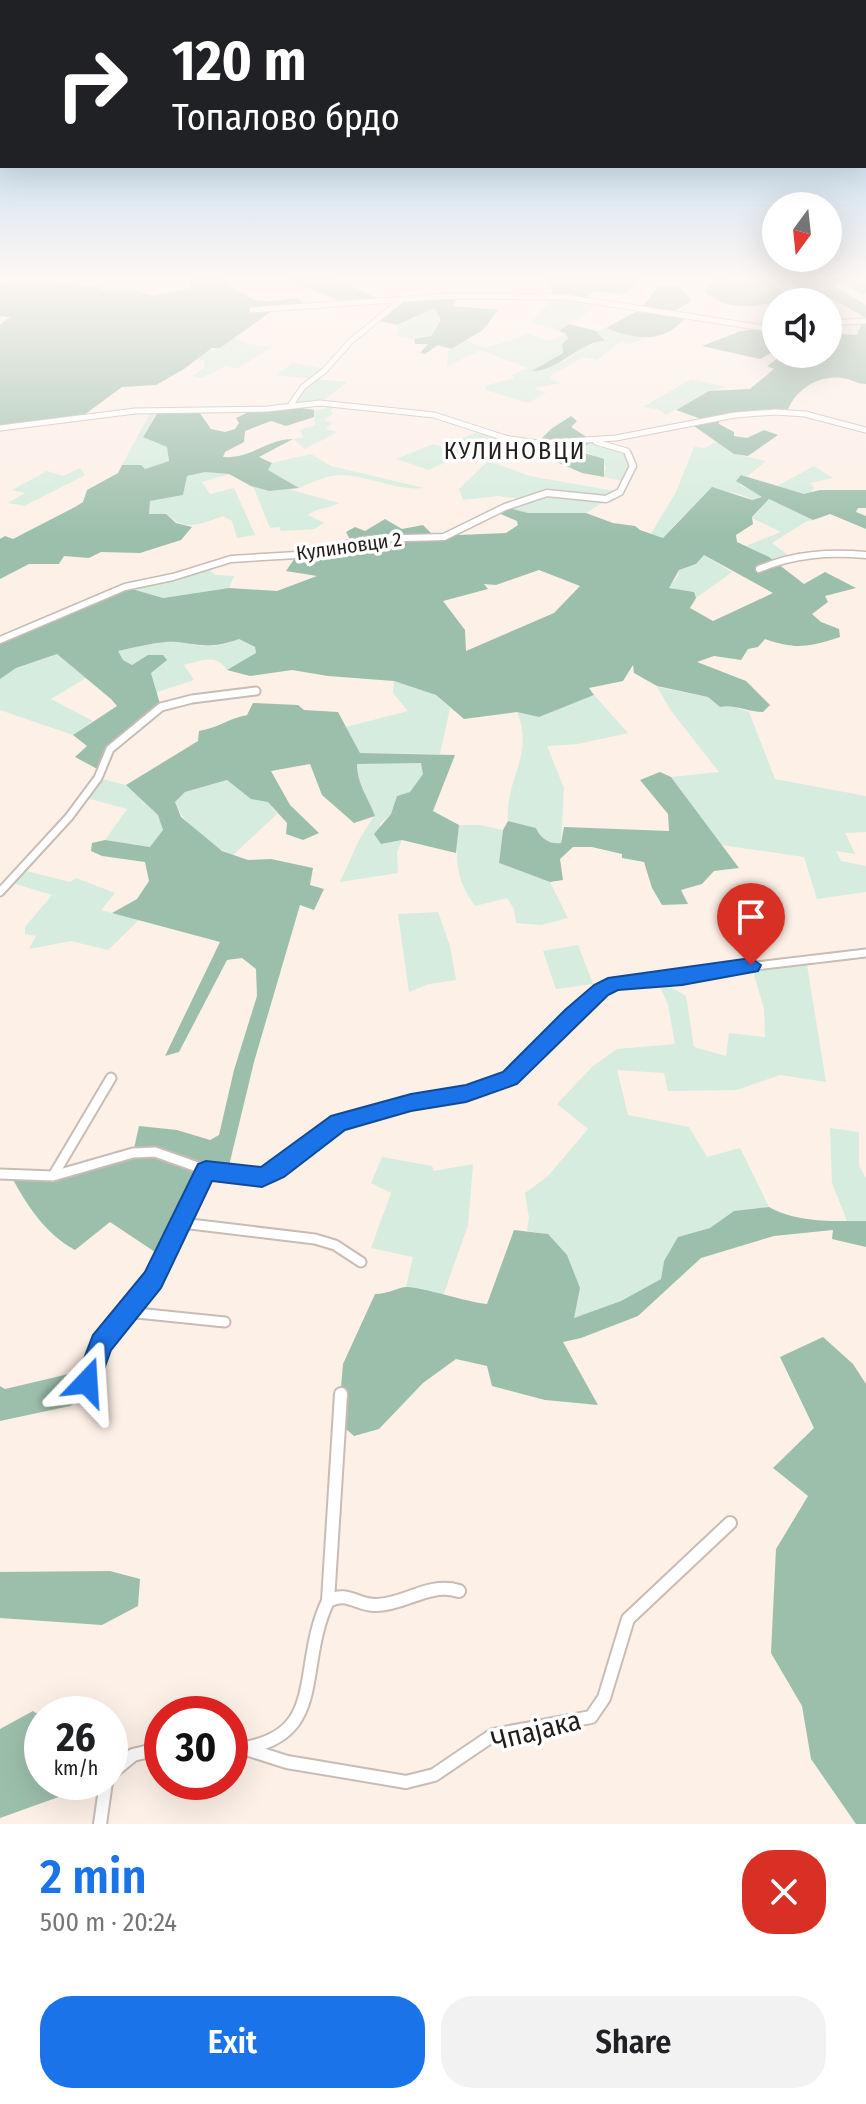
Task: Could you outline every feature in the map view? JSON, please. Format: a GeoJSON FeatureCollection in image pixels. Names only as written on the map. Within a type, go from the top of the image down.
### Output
{"type":"FeatureCollection","features":[{"type":"Feature","properties":{"kind":"street"},"geometry":{"type":"LineString","coordinates":[[290,406],[303,387],[332,362]]}},
{"type":"Feature","properties":{"kind":"street"},"geometry":{"type":"LineString","coordinates":[[0,428],[135,411],[329,403],[373,411],[434,415],[505,438],[537,443],[593,441],[727,417],[775,412],[805,414],[866,430]]}},
{"type":"Feature","properties":{"kind":"street","name":"Кулиновци 2"},"geometry":{"type":"LineString","coordinates":[[0,640],[125,587],[188,574],[231,559],[297,555],[370,539],[444,537],[505,507],[547,493],[606,499],[620,492],[633,466],[627,451],[593,441]]}},
{"type":"Feature","properties":{"kind":"street"},"geometry":{"type":"LineString","coordinates":[[759,569],[789,556],[841,552],[866,555]]}},
{"type":"Feature","properties":{"kind":"street"},"geometry":{"type":"LineString","coordinates":[[0,892],[69,817],[98,778],[110,749],[161,707],[192,699],[256,691]]}},
{"type":"Feature","properties":{"kind":"street"},"geometry":{"type":"LineString","coordinates":[[0,1174],[53,1176],[133,1153],[155,1152],[206,1170],[262,1177],[276,1170],[338,1122],[411,1102],[466,1094],[510,1078],[572,1015],[601,990],[615,983],[866,953]]}},
{"type":"Feature","properties":{"kind":"street"},"geometry":{"type":"LineString","coordinates":[[53,1176],[111,1078]]}},
{"type":"Feature","properties":{"kind":"street"},"geometry":{"type":"LineString","coordinates":[[87,1382],[101,1343],[153,1280],[206,1170]]}},
{"type":"Feature","properties":{"kind":"street"},"geometry":{"type":"LineString","coordinates":[[182,1223],[315,1239],[335,1245],[361,1262]]}},
{"type":"Feature","properties":{"kind":"street"},"geometry":{"type":"LineString","coordinates":[[127,1312],[225,1322]]}},
{"type":"Feature","properties":{"kind":"street"},"geometry":{"type":"LineString","coordinates":[[249,1750],[279,1740],[298,1716],[310,1684],[316,1629],[328,1601],[341,1394]]}},
{"type":"Feature","properties":{"kind":"street","name":"Чпајака"},"geometry":{"type":"LineString","coordinates":[[249,1750],[287,1762],[406,1782],[434,1775],[493,1735],[591,1717],[599,1711],[606,1693],[619,1636],[628,1619],[730,1523]]}},
{"type":"Feature","properties":{"kind":"street"},"geometry":{"type":"LineString","coordinates":[[328,1601],[338,1594],[347,1594],[374,1605],[428,1589],[450,1587],[459,1591]]}},
{"type":"Feature","properties":{"kind":"street"},"geometry":{"type":"LineString","coordinates":[[100,1824],[103,1800]]}},
{"type":"Feature","properties":{"kind":"green space"},"geometry":{"type":"Polygon","coordinates":[[[0,362],[193,362],[156,385],[122,387],[84,415],[0,428],[0,362]]]}},
{"type":"Feature","properties":{"kind":"green space"},"geometry":{"type":"Polygon","coordinates":[[[204,362],[248,362],[237,369],[226,366],[202,378],[192,376],[205,367],[204,362]]]}},
{"type":"Feature","properties":{"kind":"green space"},"geometry":{"type":"Polygon","coordinates":[[[512,362],[550,362],[533,371],[561,362],[574,362],[552,375],[550,379],[561,383],[534,388],[546,393],[528,403],[486,390],[485,386],[514,378],[512,375],[528,368],[512,362]]]}},
{"type":"Feature","properties":{"kind":"green space"},"geometry":{"type":"Polygon","coordinates":[[[547,362],[559,362],[542,370],[532,371],[547,362]]]}},
{"type":"Feature","properties":{"kind":"green space"},"geometry":{"type":"Polygon","coordinates":[[[842,362],[866,362],[866,384],[842,378],[824,379],[801,391],[787,412],[719,418],[719,424],[734,432],[734,436],[747,438],[764,430],[778,435],[748,456],[734,454],[691,424],[704,420],[676,410],[709,391],[750,389],[774,369],[772,368],[842,368],[842,362]]]}},
{"type":"Feature","properties":{"kind":"green space"},"geometry":{"type":"Polygon","coordinates":[[[293,363],[326,369],[316,379],[347,382],[320,403],[290,406],[303,387],[313,379],[276,375],[293,363]]]}},
{"type":"Feature","properties":{"kind":"green space"},"geometry":{"type":"Polygon","coordinates":[[[691,379],[727,387],[709,391],[666,415],[657,409],[643,407],[691,379]]]}},
{"type":"Feature","properties":{"kind":"green space"},"geometry":{"type":"Polygon","coordinates":[[[329,403],[337,404],[330,411],[334,413],[324,420],[332,423],[325,429],[338,432],[305,449],[293,439],[303,437],[300,430],[315,425],[314,410],[325,409],[329,403]]]}},
{"type":"Feature","properties":{"kind":"green space"},"geometry":{"type":"Polygon","coordinates":[[[290,406],[314,410],[314,417],[286,426],[271,421],[245,431],[244,442],[225,452],[223,457],[242,455],[275,442],[293,439],[259,457],[272,463],[268,470],[299,488],[269,491],[251,486],[229,474],[205,472],[187,476],[183,495],[150,501],[149,514],[166,514],[176,523],[192,527],[181,540],[140,553],[101,552],[89,558],[64,556],[59,564],[29,564],[0,579],[0,539],[5,536],[13,539],[75,507],[83,502],[87,490],[118,473],[122,465],[141,465],[145,469],[169,461],[167,447],[143,437],[160,409],[197,409],[211,429],[225,432],[235,429],[239,423],[236,418],[255,409],[290,406]]]}},
{"type":"Feature","properties":{"kind":"green space"},"geometry":{"type":"Polygon","coordinates":[[[160,409],[143,436],[167,447],[169,461],[145,469],[140,465],[122,465],[152,410],[160,409]]]}},
{"type":"Feature","properties":{"kind":"green space"},"geometry":{"type":"Polygon","coordinates":[[[571,416],[577,421],[571,427],[593,441],[578,451],[604,459],[604,477],[582,473],[547,458],[560,443],[537,443],[571,416]]]}},
{"type":"Feature","properties":{"kind":"green space"},"geometry":{"type":"Polygon","coordinates":[[[479,431],[505,438],[429,470],[396,459],[433,444],[443,447],[479,431]]]}},
{"type":"Feature","properties":{"kind":"green space"},"geometry":{"type":"Polygon","coordinates":[[[593,441],[627,451],[633,466],[626,482],[604,477],[606,466],[592,454],[578,451],[593,441]]]}},
{"type":"Feature","properties":{"kind":"green space"},"geometry":{"type":"Polygon","coordinates":[[[715,442],[728,447],[734,454],[766,461],[748,476],[741,475],[740,485],[763,496],[752,500],[738,494],[713,495],[692,508],[663,538],[651,534],[676,492],[694,447],[705,448],[715,442]]]}},
{"type":"Feature","properties":{"kind":"green space"},"geometry":{"type":"Polygon","coordinates":[[[311,454],[331,466],[424,488],[342,475],[299,488],[267,470],[272,463],[311,454]]]}},
{"type":"Feature","properties":{"kind":"green space"},"geometry":{"type":"Polygon","coordinates":[[[488,461],[530,476],[620,492],[586,513],[528,513],[505,507],[523,499],[498,496],[463,500],[459,489],[488,461]]]}},
{"type":"Feature","properties":{"kind":"green space"},"geometry":{"type":"Polygon","coordinates":[[[814,466],[833,478],[810,483],[815,493],[804,494],[777,486],[814,466]]]}},
{"type":"Feature","properties":{"kind":"green space"},"geometry":{"type":"Polygon","coordinates":[[[80,468],[85,475],[24,506],[8,503],[25,493],[12,490],[47,471],[63,476],[80,468]]]}},
{"type":"Feature","properties":{"kind":"green space"},"geometry":{"type":"Polygon","coordinates":[[[205,472],[229,474],[202,482],[210,494],[234,488],[255,535],[237,538],[232,521],[223,516],[187,525],[166,514],[148,514],[150,501],[183,495],[187,476],[205,472]]]}},
{"type":"Feature","properties":{"kind":"green space"},"geometry":{"type":"Polygon","coordinates":[[[741,475],[804,494],[820,490],[866,490],[866,508],[858,508],[856,512],[866,516],[866,529],[830,514],[813,520],[769,499],[752,517],[753,524],[736,535],[737,542],[769,557],[804,584],[825,572],[856,588],[825,596],[828,602],[812,614],[821,622],[839,629],[840,637],[803,646],[765,639],[758,647],[748,649],[741,660],[714,656],[697,662],[746,681],[770,705],[763,712],[720,707],[708,697],[657,686],[634,673],[633,665],[623,681],[589,688],[594,695],[539,717],[517,712],[464,719],[436,695],[394,681],[292,670],[250,676],[227,670],[256,653],[255,647],[239,639],[214,645],[164,642],[118,651],[123,660],[132,665],[148,655],[163,655],[167,660],[151,673],[161,707],[110,749],[101,771],[75,757],[87,746],[73,735],[117,706],[111,699],[57,654],[16,668],[0,679],[0,643],[125,587],[163,598],[229,588],[277,591],[317,576],[286,571],[297,555],[352,543],[346,532],[355,527],[365,531],[385,519],[402,529],[423,525],[434,536],[506,533],[518,525],[517,521],[496,512],[505,507],[528,513],[586,513],[613,523],[635,526],[663,538],[712,487],[752,500],[762,497],[736,481],[741,475]],[[704,555],[696,564],[679,570],[669,588],[694,592],[696,598],[690,608],[713,621],[773,593],[704,555]],[[539,570],[496,585],[484,584],[488,589],[443,601],[465,630],[466,651],[554,613],[580,586],[539,570]]]}},
{"type":"Feature","properties":{"kind":"green space"},"geometry":{"type":"Polygon","coordinates":[[[253,486],[269,491],[288,489],[339,503],[308,515],[324,523],[314,529],[281,531],[279,527],[270,528],[253,486]]]}},
{"type":"Feature","properties":{"kind":"green space"},"geometry":{"type":"Polygon","coordinates":[[[769,499],[813,520],[772,543],[789,556],[774,562],[746,546],[781,532],[752,518],[769,499]]]}},
{"type":"Feature","properties":{"kind":"green space"},"geometry":{"type":"Polygon","coordinates":[[[704,555],[732,572],[696,598],[694,592],[668,588],[679,570],[696,564],[704,555]]]}},
{"type":"Feature","properties":{"kind":"green space"},"geometry":{"type":"Polygon","coordinates":[[[207,567],[215,575],[234,576],[229,588],[163,598],[125,587],[207,567]]]}},
{"type":"Feature","properties":{"kind":"green space"},"geometry":{"type":"Polygon","coordinates":[[[239,639],[255,647],[256,654],[227,670],[213,660],[184,665],[194,680],[157,692],[151,673],[139,660],[132,665],[123,660],[117,651],[170,642],[213,646],[239,639]]]}},
{"type":"Feature","properties":{"kind":"green space"},"geometry":{"type":"Polygon","coordinates":[[[57,654],[86,678],[51,699],[93,721],[73,735],[0,710],[0,679],[16,668],[57,654]]]}},
{"type":"Feature","properties":{"kind":"green space"},"geometry":{"type":"Polygon","coordinates":[[[394,681],[436,695],[450,708],[440,754],[360,753],[346,727],[408,711],[393,693],[394,681]]]}},
{"type":"Feature","properties":{"kind":"green space"},"geometry":{"type":"Polygon","coordinates":[[[657,687],[708,697],[720,707],[729,705],[749,712],[775,779],[866,796],[866,832],[845,833],[855,854],[836,851],[841,861],[866,866],[866,892],[817,899],[804,857],[722,845],[671,777],[719,772],[672,712],[657,687]]]}},
{"type":"Feature","properties":{"kind":"green space"},"geometry":{"type":"Polygon","coordinates":[[[594,695],[628,733],[578,744],[547,746],[564,788],[561,843],[549,842],[535,828],[508,821],[508,806],[523,741],[517,712],[539,717],[594,695]]]}},
{"type":"Feature","properties":{"kind":"green space"},"geometry":{"type":"Polygon","coordinates":[[[253,703],[298,705],[304,710],[338,712],[360,753],[455,755],[433,811],[459,825],[456,853],[402,840],[381,844],[374,834],[391,814],[397,796],[410,792],[423,774],[421,763],[357,764],[361,784],[375,816],[354,823],[322,795],[310,764],[271,771],[290,805],[319,833],[303,840],[286,834],[287,823],[268,802],[251,799],[227,780],[185,792],[175,802],[181,817],[222,851],[248,860],[271,859],[313,868],[310,885],[324,889],[314,910],[300,905],[254,1062],[227,1174],[206,1171],[164,1258],[110,1222],[75,1250],[54,1236],[37,1217],[10,1174],[53,1176],[133,1153],[139,1126],[177,1130],[210,1140],[219,1135],[234,1070],[257,996],[256,969],[242,958],[227,960],[179,1052],[165,1056],[220,942],[112,913],[137,899],[149,881],[145,862],[102,856],[91,851],[92,843],[105,840],[150,847],[163,830],[158,815],[126,785],[198,741],[199,731],[247,715],[253,703]]]}},
{"type":"Feature","properties":{"kind":"green space"},"geometry":{"type":"Polygon","coordinates":[[[422,763],[423,774],[410,792],[397,796],[391,814],[380,824],[381,844],[402,840],[397,852],[398,873],[340,882],[374,816],[356,764],[422,763]]]}},
{"type":"Feature","properties":{"kind":"green space"},"geometry":{"type":"Polygon","coordinates":[[[660,772],[671,777],[739,868],[714,871],[702,884],[681,890],[688,904],[662,905],[652,888],[644,862],[592,847],[573,847],[560,859],[563,880],[550,882],[499,863],[503,830],[508,821],[536,828],[540,835],[553,843],[561,843],[564,827],[669,831],[668,814],[640,780],[660,772]]]}},
{"type":"Feature","properties":{"kind":"green space"},"geometry":{"type":"Polygon","coordinates":[[[98,778],[126,785],[159,815],[163,830],[151,847],[105,840],[127,809],[83,797],[98,778]]]}},
{"type":"Feature","properties":{"kind":"green space"},"geometry":{"type":"Polygon","coordinates":[[[227,780],[251,799],[268,801],[277,814],[233,855],[198,834],[184,819],[175,802],[185,792],[227,780]]]}},
{"type":"Feature","properties":{"kind":"green space"},"geometry":{"type":"Polygon","coordinates":[[[459,825],[503,830],[499,863],[550,882],[568,918],[541,925],[516,923],[514,909],[507,898],[475,906],[458,868],[459,825]]]}},
{"type":"Feature","properties":{"kind":"green space"},"geometry":{"type":"Polygon","coordinates":[[[18,869],[70,882],[76,878],[115,893],[101,910],[139,920],[108,950],[71,941],[29,949],[36,936],[25,934],[25,927],[52,895],[9,882],[18,869]]]}},
{"type":"Feature","properties":{"kind":"green space"},"geometry":{"type":"Polygon","coordinates":[[[438,912],[450,946],[456,980],[429,984],[409,992],[398,914],[438,912]]]}},
{"type":"Feature","properties":{"kind":"green space"},"geometry":{"type":"Polygon","coordinates":[[[578,945],[593,984],[556,989],[543,951],[578,945]]]}},
{"type":"Feature","properties":{"kind":"green space"},"geometry":{"type":"Polygon","coordinates":[[[806,959],[826,1082],[780,1075],[737,1090],[668,1091],[664,1073],[617,1070],[628,1115],[689,1127],[707,1157],[740,1148],[769,1207],[734,1211],[710,1228],[679,1237],[664,1261],[661,1279],[621,1301],[573,1319],[548,1234],[527,1231],[529,1218],[525,1193],[547,1177],[588,1129],[557,1104],[593,1066],[617,1049],[675,1044],[668,1005],[657,979],[686,996],[694,1047],[726,1056],[729,1033],[765,1037],[764,1009],[752,968],[806,959]]]}},
{"type":"Feature","properties":{"kind":"green space"},"geometry":{"type":"Polygon","coordinates":[[[830,1128],[859,1132],[859,1166],[866,1178],[866,1221],[847,1221],[832,1183],[830,1128]]]}},
{"type":"Feature","properties":{"kind":"green space"},"geometry":{"type":"Polygon","coordinates":[[[382,1157],[432,1166],[434,1171],[473,1164],[468,1225],[443,1296],[406,1287],[413,1257],[371,1248],[391,1193],[371,1183],[382,1157]]]}},
{"type":"Feature","properties":{"kind":"green space"},"geometry":{"type":"Polygon","coordinates":[[[769,1207],[804,1218],[866,1221],[866,1247],[832,1239],[833,1230],[774,1236],[701,1258],[638,1316],[563,1342],[598,1405],[545,1400],[492,1386],[487,1366],[456,1359],[423,1383],[379,1429],[354,1436],[338,1422],[343,1364],[375,1294],[412,1287],[487,1304],[514,1230],[548,1234],[567,1255],[580,1288],[574,1318],[621,1301],[661,1279],[664,1261],[678,1237],[710,1228],[734,1211],[769,1207]]]}},
{"type":"Feature","properties":{"kind":"green space"},"geometry":{"type":"Polygon","coordinates":[[[823,1337],[853,1364],[866,1384],[866,1824],[856,1824],[811,1759],[802,1706],[771,1653],[776,1549],[808,1496],[773,1468],[814,1428],[780,1357],[823,1337]]]}},
{"type":"Feature","properties":{"kind":"green space"},"geometry":{"type":"Polygon","coordinates":[[[73,1373],[90,1374],[80,1400],[70,1406],[0,1421],[0,1386],[5,1389],[73,1373]]]}},
{"type":"Feature","properties":{"kind":"green space"},"geometry":{"type":"Polygon","coordinates":[[[110,1571],[140,1579],[138,1606],[102,1625],[0,1618],[0,1572],[110,1571]]]}},
{"type":"Feature","properties":{"kind":"green space"},"geometry":{"type":"Polygon","coordinates":[[[24,1716],[24,1800],[50,1800],[0,1818],[0,1729],[24,1716]]]}},
{"type":"Feature","properties":{"kind":"district","name":"КУЛИНОВЦИ"},"geometry":{"type":"Point","coordinates":[515,451]}},
{"type":"Feature","properties":{"kind":"route"},"geometry":{"type":"LineString","coordinates":[[87,1382],[101,1343],[153,1280],[206,1170],[262,1177],[276,1170],[338,1122],[411,1102],[466,1094],[510,1078],[572,1015],[601,990],[615,983],[682,977],[751,965]]}}]}
